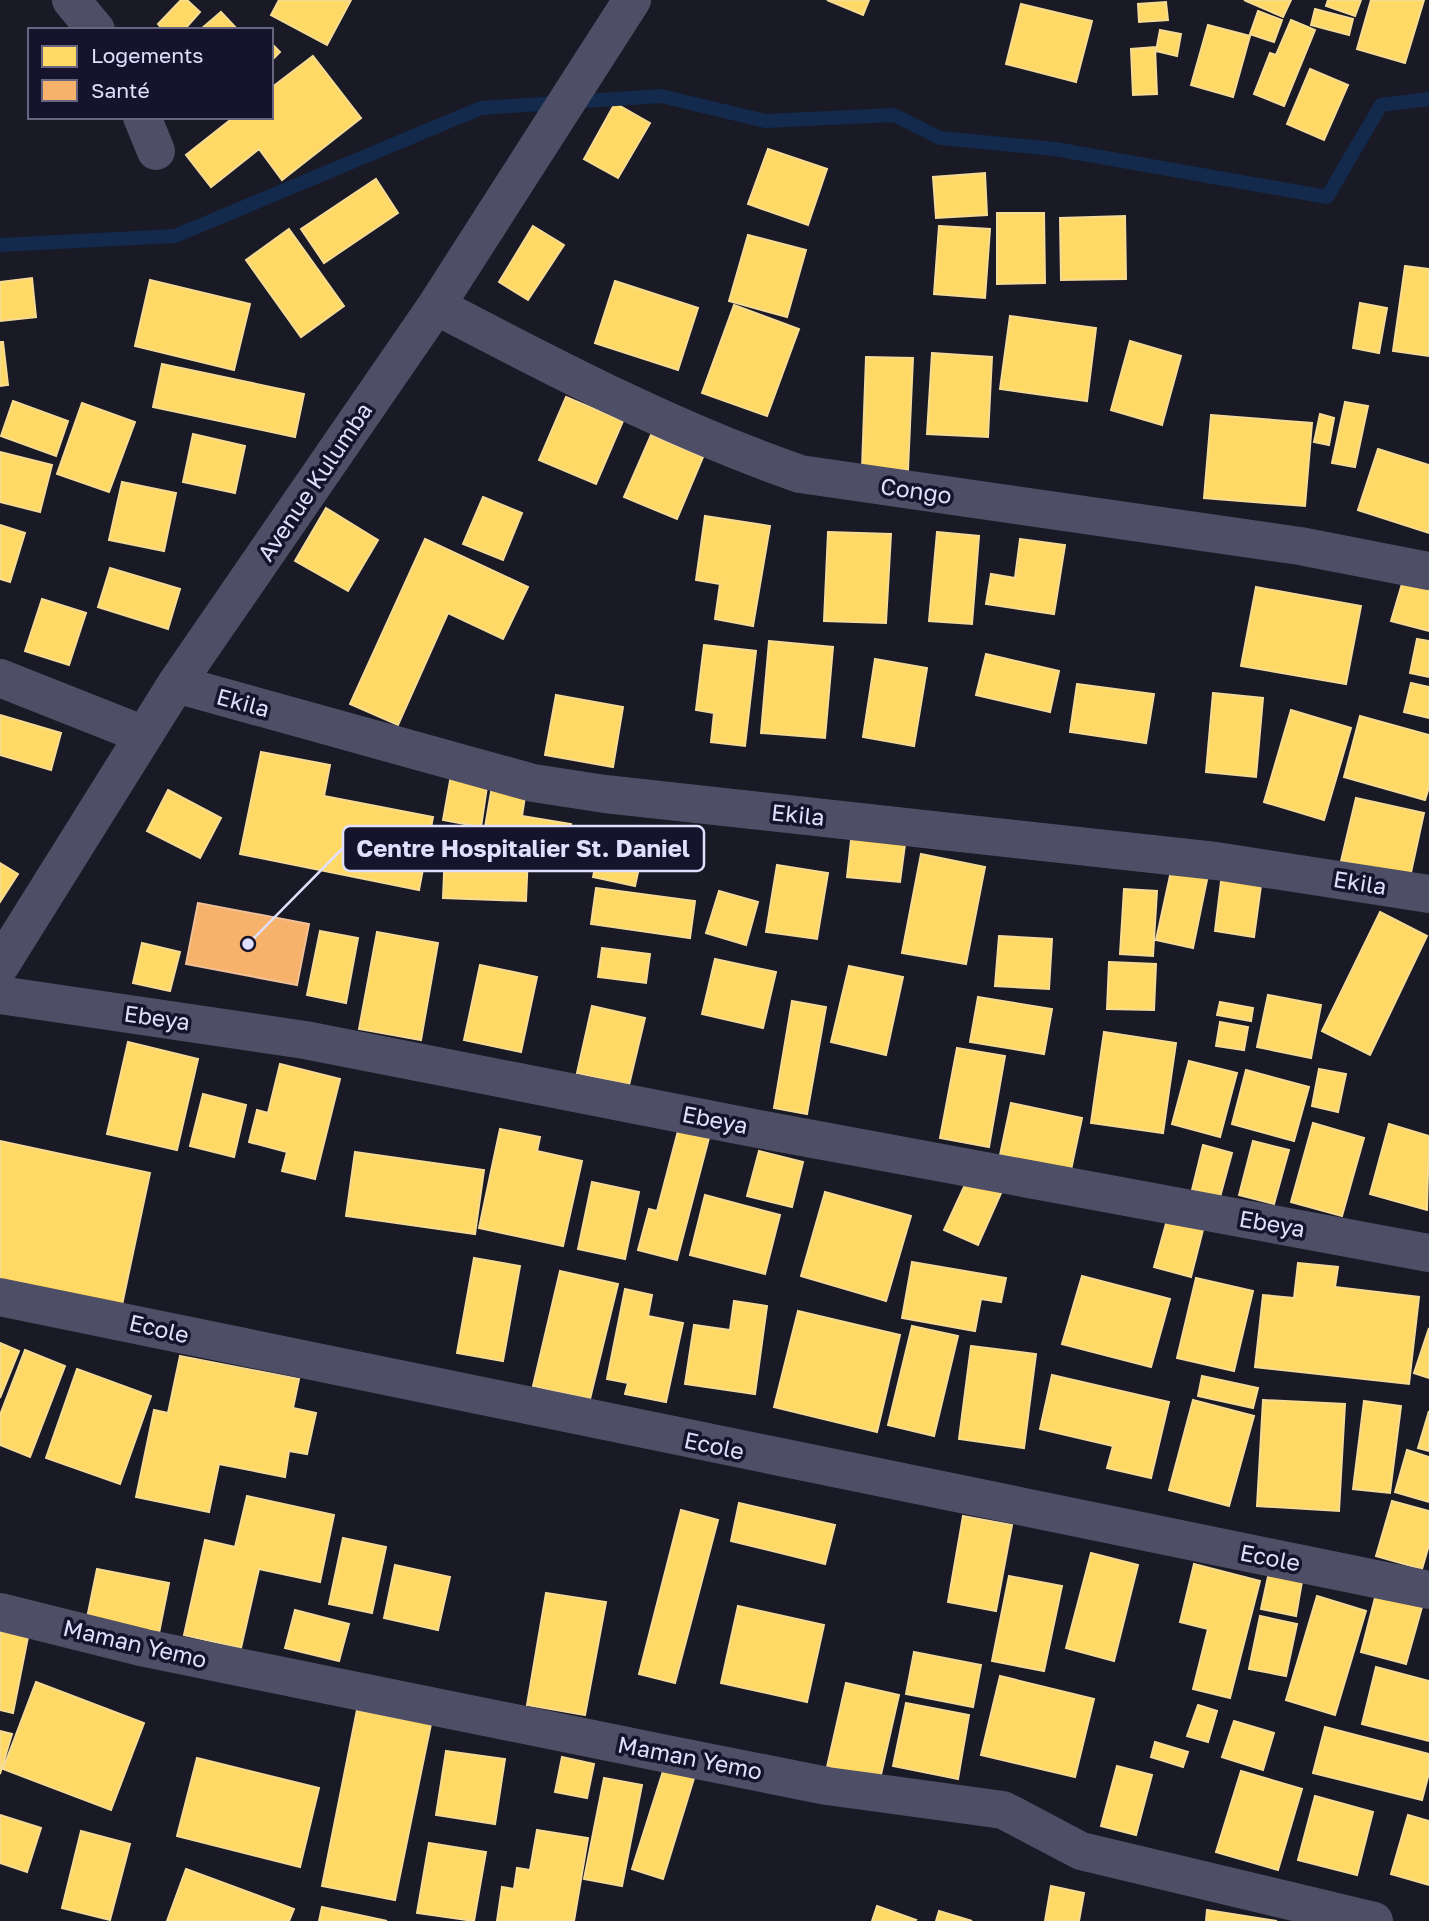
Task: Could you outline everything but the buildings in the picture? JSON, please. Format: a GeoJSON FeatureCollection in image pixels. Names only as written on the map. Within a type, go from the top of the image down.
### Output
{"type":"FeatureCollection","features":[{"type":"Feature","properties":{"kind":"street"},"geometry":{"type":"LineString","coordinates":[[71,0],[94,28]]}},
{"type":"Feature","properties":{"kind":"street","name":"Avenue Kulumba"},"geometry":{"type":"LineString","coordinates":[[0,966],[176,684],[436,306],[632,0]]}},
{"type":"Feature","properties":{"kind":"street","name":"Congo"},"geometry":{"type":"LineString","coordinates":[[436,306],[605,393],[745,455],[800,474],[1300,546],[1429,570]]}},
{"type":"Feature","properties":{"kind":"street"},"geometry":{"type":"LineString","coordinates":[[0,678],[145,735]]}},
{"type":"Feature","properties":{"kind":"street","name":"Ekila"},"geometry":{"type":"LineString","coordinates":[[176,684],[533,783],[605,794],[1216,861],[1429,894]]}},
{"type":"Feature","properties":{"kind":"street","name":"Ebeya"},"geometry":{"type":"LineString","coordinates":[[0,995],[305,1040],[762,1129],[1429,1253]]}},
{"type":"Feature","properties":{"kind":"street","name":"Ecole"},"geometry":{"type":"LineString","coordinates":[[0,1297],[1429,1590]]}},
{"type":"Feature","properties":{"kind":"street","name":"Maman Yemo"},"geometry":{"type":"LineString","coordinates":[[0,1612],[145,1647],[827,1786],[1003,1810],[1081,1851],[1374,1921]]}},
{"type":"Feature","properties":{"kind":"waterway"},"geometry":{"type":"LineString","coordinates":[[0,245],[175,236],[481,108],[661,96],[765,121],[894,115],[940,138],[1055,149],[1327,197],[1381,105],[1429,99]]}},
{"type":"Feature","properties":{"kind":"place","name":"Centre Hospitalier St. Daniel"},"geometry":{"type":"Point","coordinates":[248,944]}}]}
